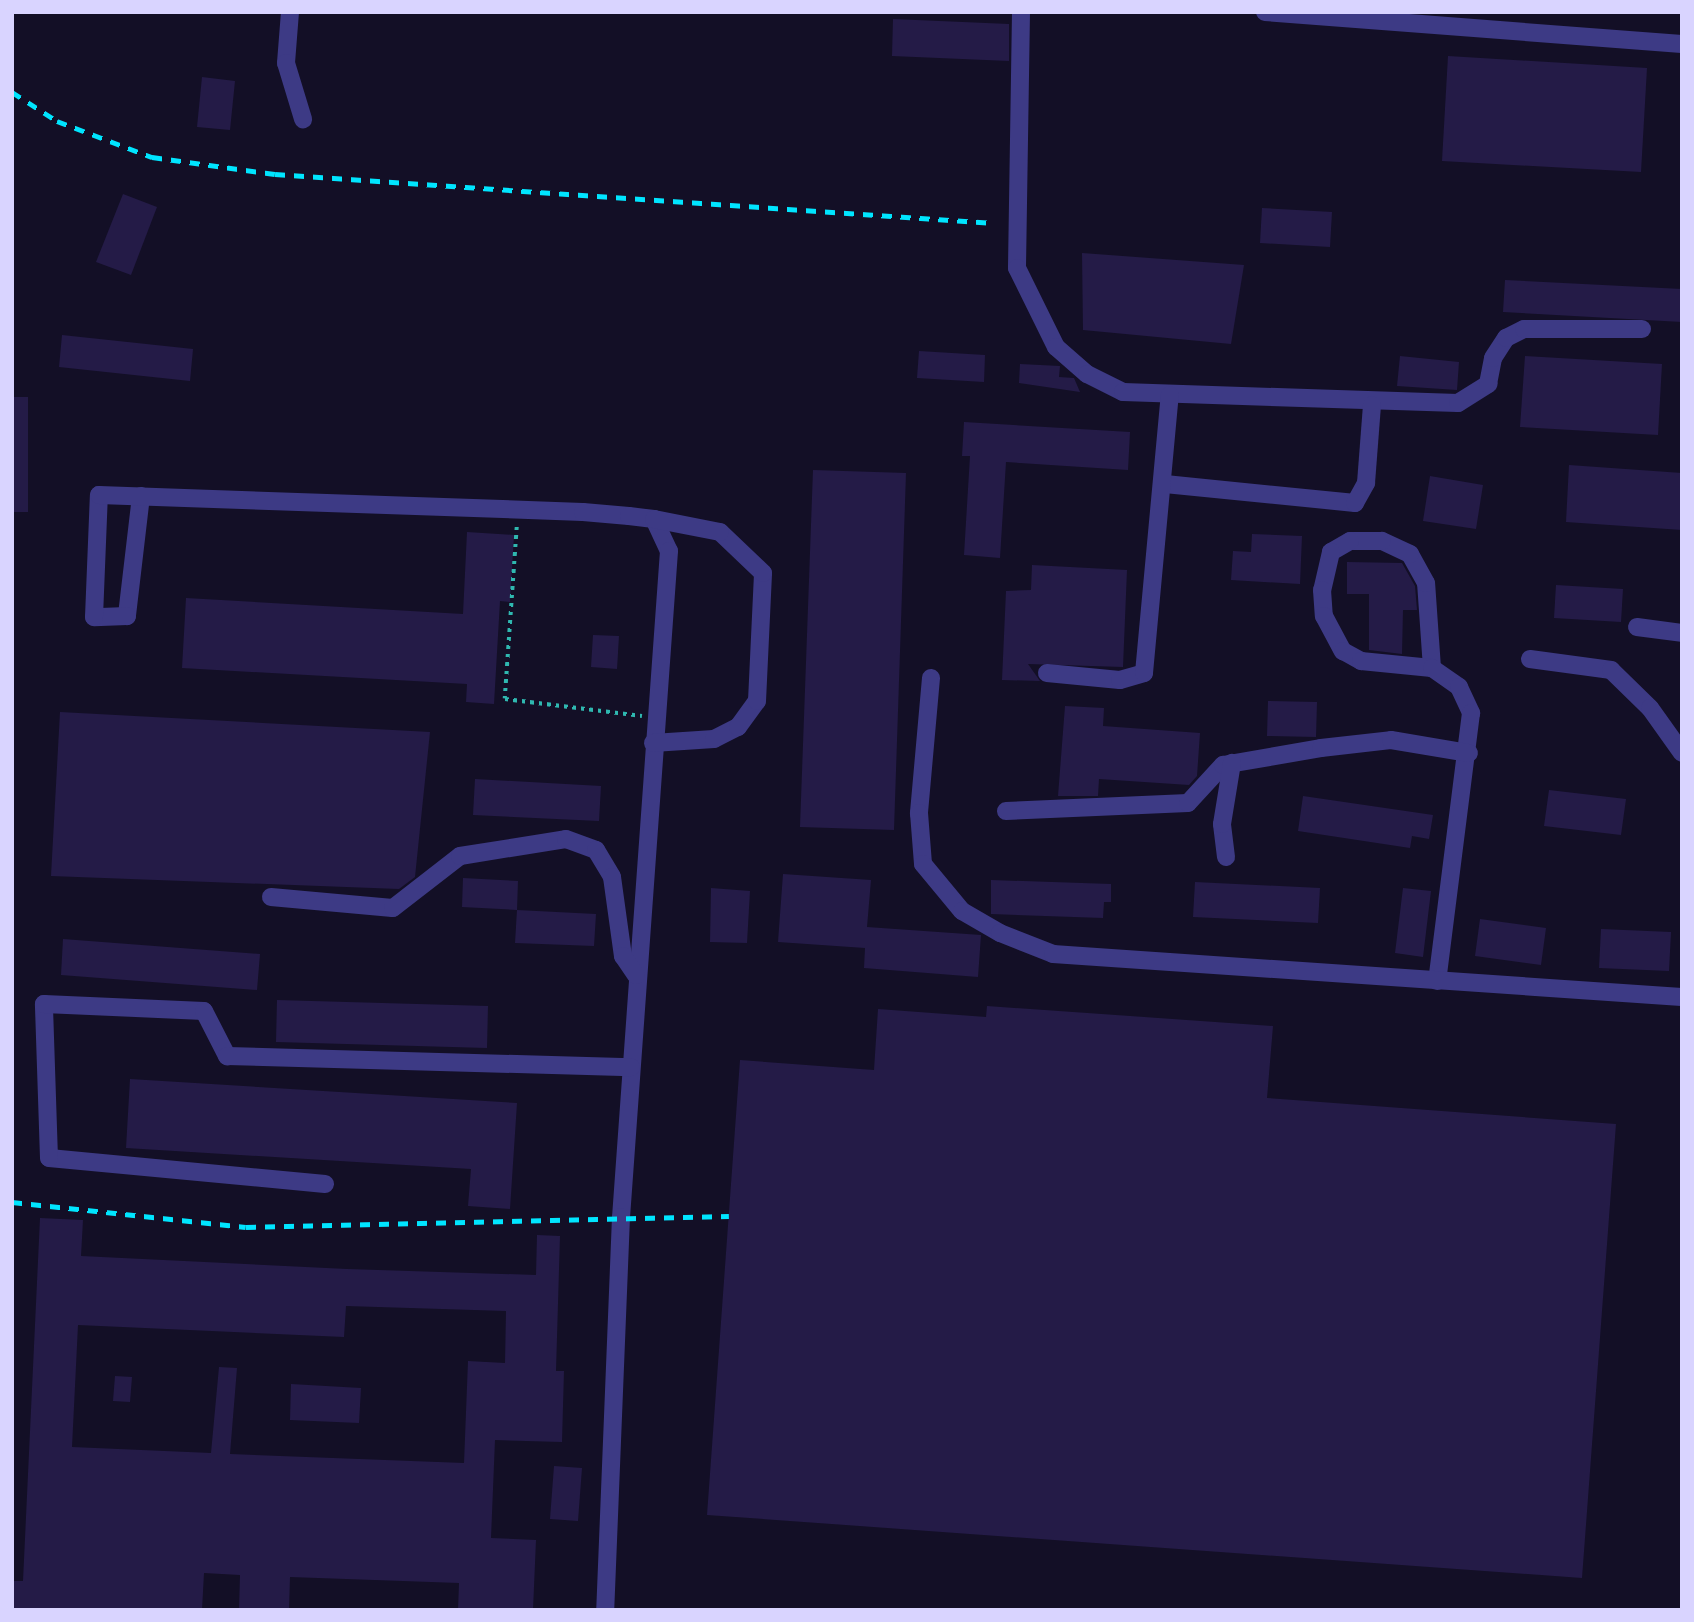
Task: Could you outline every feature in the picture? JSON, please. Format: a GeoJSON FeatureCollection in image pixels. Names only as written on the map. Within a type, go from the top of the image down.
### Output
{"type":"FeatureCollection","features":[{"type":"Feature","properties":{"kind":"lane"},"geometry":{"type":"LineString","coordinates":[[290,12],[286,63],[303,120]]}},
{"type":"Feature","properties":{"kind":"lane"},"geometry":{"type":"LineString","coordinates":[[1021,12],[1017,268],[1056,347],[1087,374],[1123,392],[1373,405],[1458,403],[1474,396],[1488,384],[1493,358],[1506,338],[1524,329],[1642,329]]}},
{"type":"Feature","properties":{"kind":"lane"},"geometry":{"type":"LineString","coordinates":[[1265,12],[1682,44]]}},
{"type":"Feature","properties":{"kind":"lane"},"geometry":{"type":"LineString","coordinates":[[1046,673],[1120,680],[1144,673],[1165,484],[1170,395]]}},
{"type":"Feature","properties":{"kind":"lane"},"geometry":{"type":"LineString","coordinates":[[1165,484],[1354,503],[1366,483],[1373,405]]}},
{"type":"Feature","properties":{"kind":"lane"},"geometry":{"type":"LineString","coordinates":[[141,496],[127,616],[94,617],[99,495],[141,496],[518,511],[654,519],[720,532],[763,573],[757,701],[738,727],[714,738],[653,743]]}},
{"type":"Feature","properties":{"kind":"lane"},"geometry":{"type":"LineString","coordinates":[[605,1610],[636,975],[669,551],[654,519]]}},
{"type":"Feature","properties":{"kind":"lane"},"geometry":{"type":"LineString","coordinates":[[1433,668],[1426,583],[1410,554],[1382,541],[1350,541],[1331,552],[1322,590],[1324,616],[1343,651],[1362,661],[1433,668],[1459,687],[1471,713],[1469,752],[1437,981]]}},
{"type":"Feature","properties":{"kind":"lane"},"geometry":{"type":"LineString","coordinates":[[1637,627],[1682,633]]}},
{"type":"Feature","properties":{"kind":"lane"},"geometry":{"type":"LineString","coordinates":[[1530,659],[1611,670],[1650,708],[1682,753]]}},
{"type":"Feature","properties":{"kind":"lane"},"geometry":{"type":"LineString","coordinates":[[931,678],[919,813],[923,864],[962,911],[1053,954],[1682,997]]}},
{"type":"Feature","properties":{"kind":"lane"},"geometry":{"type":"LineString","coordinates":[[1006,811],[1188,803],[1223,765],[1391,740],[1469,752]]}},
{"type":"Feature","properties":{"kind":"lane"},"geometry":{"type":"LineString","coordinates":[[1226,857],[1222,824],[1232,763]]}},
{"type":"Feature","properties":{"kind":"lane"},"geometry":{"type":"LineString","coordinates":[[271,897],[393,908],[460,856],[566,839],[596,850],[612,877],[623,956],[636,975]]}},
{"type":"Feature","properties":{"kind":"lane"},"geometry":{"type":"LineString","coordinates":[[325,1184],[49,1158],[44,1004],[204,1011],[227,1056],[631,1067]]}},
{"type":"Feature","properties":{"kind":"path"},"geometry":{"type":"LineString","coordinates":[[518,511],[505,699],[654,717]]}},
{"type":"Feature","properties":{"kind":"building"},"geometry":{"type":"Polygon","coordinates":[[[893,19],[1009,24],[1009,61],[892,56],[893,19]]]}},
{"type":"Feature","properties":{"kind":"building"},"geometry":{"type":"Polygon","coordinates":[[[1448,56],[1647,68],[1641,172],[1442,161],[1448,56]]]}},
{"type":"Feature","properties":{"kind":"building"},"geometry":{"type":"Polygon","coordinates":[[[202,77],[235,81],[230,130],[197,127],[202,77]]]}},
{"type":"Feature","properties":{"kind":"building"},"geometry":{"type":"Polygon","coordinates":[[[123,194],[157,207],[131,275],[96,262],[123,194]]]}},
{"type":"Feature","properties":{"kind":"building"},"geometry":{"type":"Polygon","coordinates":[[[1262,208],[1332,212],[1330,247],[1260,243],[1262,208]]]}},
{"type":"Feature","properties":{"kind":"building"},"geometry":{"type":"Polygon","coordinates":[[[1082,253],[1244,265],[1231,344],[1083,330],[1082,253]]]}},
{"type":"Feature","properties":{"kind":"building"},"geometry":{"type":"Polygon","coordinates":[[[1505,280],[1682,289],[1682,322],[1503,312],[1505,280]]]}},
{"type":"Feature","properties":{"kind":"building"},"geometry":{"type":"Polygon","coordinates":[[[62,335],[193,349],[190,381],[59,367],[62,335]]]}},
{"type":"Feature","properties":{"kind":"building"},"geometry":{"type":"Polygon","coordinates":[[[919,351],[985,355],[984,382],[917,378],[919,351]]]}},
{"type":"Feature","properties":{"kind":"building"},"geometry":{"type":"Polygon","coordinates":[[[1400,356],[1459,362],[1457,390],[1397,386],[1400,356]]]}},
{"type":"Feature","properties":{"kind":"building"},"geometry":{"type":"Polygon","coordinates":[[[1525,356],[1662,364],[1658,435],[1520,427],[1525,356]]]}},
{"type":"Feature","properties":{"kind":"building"},"geometry":{"type":"Polygon","coordinates":[[[1020,364],[1060,366],[1059,377],[1074,378],[1080,392],[1019,383],[1020,364]]]}},
{"type":"Feature","properties":{"kind":"building"},"geometry":{"type":"Polygon","coordinates":[[[12,397],[28,397],[28,512],[12,512],[12,397]]]}},
{"type":"Feature","properties":{"kind":"building"},"geometry":{"type":"Polygon","coordinates":[[[964,422],[1130,432],[1128,470],[1006,462],[1000,558],[964,555],[970,456],[962,456],[964,422]]]}},
{"type":"Feature","properties":{"kind":"building"},"geometry":{"type":"Polygon","coordinates":[[[1569,465],[1682,473],[1682,530],[1566,522],[1569,465]]]}},
{"type":"Feature","properties":{"kind":"building"},"geometry":{"type":"Polygon","coordinates":[[[813,470],[906,473],[894,830],[800,827],[813,470]]]}},
{"type":"Feature","properties":{"kind":"building"},"geometry":{"type":"Polygon","coordinates":[[[1430,476],[1483,485],[1476,529],[1423,521],[1430,476]]]}},
{"type":"Feature","properties":{"kind":"building"},"geometry":{"type":"Polygon","coordinates":[[[467,532],[514,535],[510,602],[500,601],[494,704],[466,702],[467,684],[182,668],[186,598],[463,614],[467,532]]]}},
{"type":"Feature","properties":{"kind":"building"},"geometry":{"type":"Polygon","coordinates":[[[1252,534],[1302,536],[1300,584],[1231,580],[1233,551],[1251,552],[1252,534]]]}},
{"type":"Feature","properties":{"kind":"building"},"geometry":{"type":"Polygon","coordinates":[[[1347,562],[1402,563],[1415,586],[1417,610],[1403,610],[1402,654],[1369,650],[1369,594],[1347,594],[1347,562]]]}},
{"type":"Feature","properties":{"kind":"building"},"geometry":{"type":"Polygon","coordinates":[[[1032,565],[1127,570],[1123,667],[1028,664],[1040,681],[1002,680],[1006,591],[1031,590],[1032,565]]]}},
{"type":"Feature","properties":{"kind":"building"},"geometry":{"type":"Polygon","coordinates":[[[1556,585],[1623,589],[1621,622],[1554,618],[1556,585]]]}},
{"type":"Feature","properties":{"kind":"building"},"geometry":{"type":"Polygon","coordinates":[[[593,635],[619,636],[617,669],[591,667],[593,635]]]}},
{"type":"Feature","properties":{"kind":"building"},"geometry":{"type":"Polygon","coordinates":[[[1268,701],[1317,702],[1316,737],[1267,736],[1268,701]]]}},
{"type":"Feature","properties":{"kind":"building"},"geometry":{"type":"Polygon","coordinates":[[[1065,706],[1104,708],[1103,726],[1200,733],[1197,776],[1189,785],[1099,779],[1098,796],[1058,796],[1065,706]]]}},
{"type":"Feature","properties":{"kind":"building"},"geometry":{"type":"Polygon","coordinates":[[[60,712],[430,732],[415,877],[399,889],[51,876],[60,712]]]}},
{"type":"Feature","properties":{"kind":"building"},"geometry":{"type":"Polygon","coordinates":[[[475,779],[601,786],[599,821],[473,815],[475,779]]]}},
{"type":"Feature","properties":{"kind":"building"},"geometry":{"type":"Polygon","coordinates":[[[1549,790],[1626,799],[1621,835],[1544,826],[1549,790]]]}},
{"type":"Feature","properties":{"kind":"building"},"geometry":{"type":"Polygon","coordinates":[[[1303,796],[1433,815],[1429,839],[1412,836],[1410,848],[1298,831],[1303,796]]]}},
{"type":"Feature","properties":{"kind":"building"},"geometry":{"type":"Polygon","coordinates":[[[783,874],[871,880],[867,927],[981,935],[978,977],[864,968],[865,948],[778,942],[783,874]]]}},
{"type":"Feature","properties":{"kind":"building"},"geometry":{"type":"Polygon","coordinates":[[[463,878],[518,881],[517,910],[462,907],[463,878]]]}},
{"type":"Feature","properties":{"kind":"building"},"geometry":{"type":"Polygon","coordinates":[[[991,880],[1111,884],[1111,902],[1104,902],[1103,918],[991,914],[991,880]]]}},
{"type":"Feature","properties":{"kind":"building"},"geometry":{"type":"Polygon","coordinates":[[[1195,882],[1320,888],[1318,923],[1193,917],[1195,882]]]}},
{"type":"Feature","properties":{"kind":"building"},"geometry":{"type":"Polygon","coordinates":[[[711,888],[750,891],[747,943],[710,942],[711,888]]]}},
{"type":"Feature","properties":{"kind":"building"},"geometry":{"type":"Polygon","coordinates":[[[1403,888],[1431,891],[1423,957],[1395,953],[1403,888]]]}},
{"type":"Feature","properties":{"kind":"building"},"geometry":{"type":"Polygon","coordinates":[[[517,910],[596,914],[594,946],[515,943],[517,910]]]}},
{"type":"Feature","properties":{"kind":"building"},"geometry":{"type":"Polygon","coordinates":[[[1480,919],[1546,928],[1541,965],[1475,956],[1480,919]]]}},
{"type":"Feature","properties":{"kind":"building"},"geometry":{"type":"Polygon","coordinates":[[[1601,929],[1671,932],[1669,971],[1599,968],[1601,929]]]}},
{"type":"Feature","properties":{"kind":"building"},"geometry":{"type":"Polygon","coordinates":[[[63,939],[260,954],[257,990],[61,975],[63,939]]]}},
{"type":"Feature","properties":{"kind":"building"},"geometry":{"type":"Polygon","coordinates":[[[277,1000],[488,1006],[487,1048],[276,1042],[277,1000]]]}},
{"type":"Feature","properties":{"kind":"building"},"geometry":{"type":"Polygon","coordinates":[[[987,1006],[1273,1026],[1267,1098],[1616,1124],[1582,1578],[707,1515],[740,1060],[874,1070],[878,1009],[986,1017],[987,1006]]]}},
{"type":"Feature","properties":{"kind":"building"},"geometry":{"type":"Polygon","coordinates":[[[130,1079],[517,1103],[510,1209],[468,1206],[471,1169],[126,1148],[130,1079]]]}},
{"type":"Feature","properties":{"kind":"building"},"geometry":{"type":"Polygon","coordinates":[[[40,1218],[83,1220],[81,1256],[347,1269],[536,1275],[537,1235],[560,1236],[556,1371],[564,1371],[562,1442],[495,1440],[491,1538],[536,1540],[533,1610],[458,1610],[459,1583],[290,1577],[289,1610],[239,1610],[240,1575],[204,1573],[202,1610],[12,1610],[12,1581],[23,1581],[40,1218]],[[346,1306],[344,1337],[78,1325],[72,1447],[211,1453],[219,1367],[237,1368],[230,1454],[464,1463],[468,1361],[505,1363],[506,1311],[346,1306]]]}},
{"type":"Feature","properties":{"kind":"building"},"geometry":{"type":"Polygon","coordinates":[[[115,1376],[132,1377],[130,1402],[113,1401],[115,1376]]]}},
{"type":"Feature","properties":{"kind":"building"},"geometry":{"type":"Polygon","coordinates":[[[291,1384],[361,1388],[359,1423],[290,1420],[291,1384]]]}},
{"type":"Feature","properties":{"kind":"building"},"geometry":{"type":"Polygon","coordinates":[[[554,1466],[582,1468],[578,1521],[550,1519],[554,1466]]]}},
{"type":"Feature","properties":{"kind":"railway"},"geometry":{"type":"LineString","coordinates":[[12,92],[57,121],[152,157],[275,174],[994,223]]}},
{"type":"Feature","properties":{"kind":"railway"},"geometry":{"type":"LineString","coordinates":[[12,1202],[246,1227],[729,1216]]}}]}
